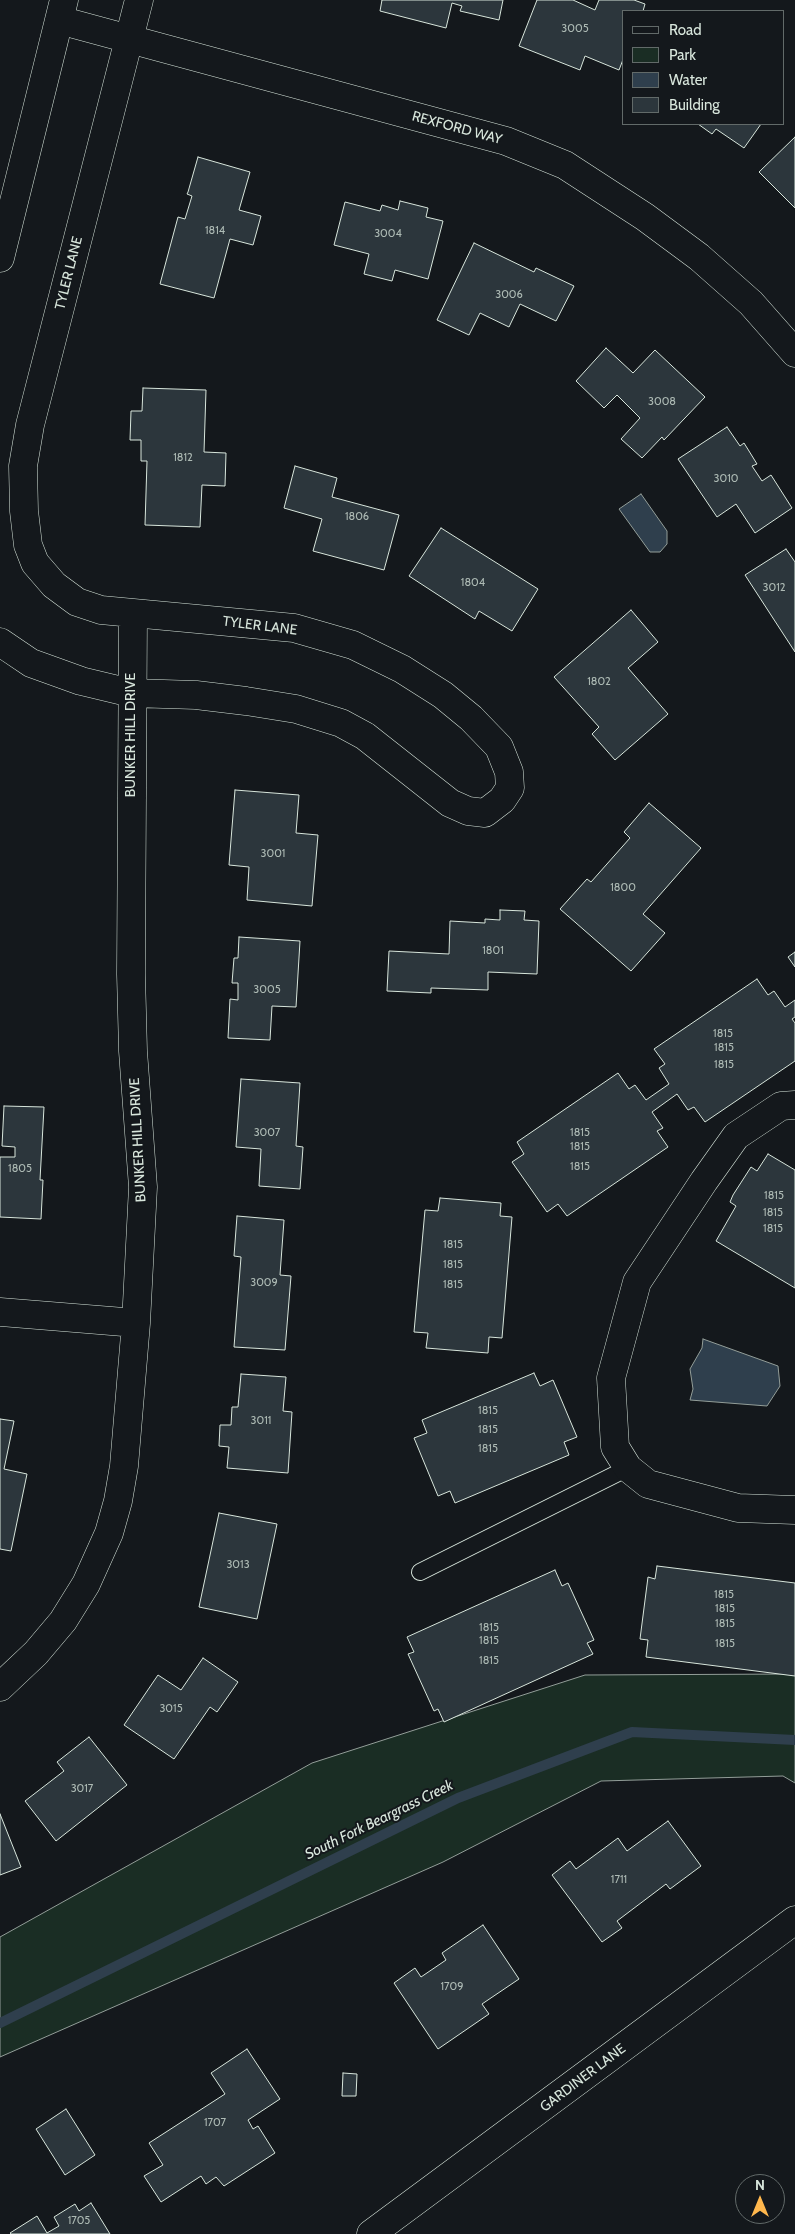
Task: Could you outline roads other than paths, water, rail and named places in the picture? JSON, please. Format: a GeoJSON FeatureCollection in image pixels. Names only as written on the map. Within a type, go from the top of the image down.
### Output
{"type":"FeatureCollection","features":[{"type":"Feature","properties":{"kind":"street","name":"TYLER LANE"},"geometry":{"type":"LineString","coordinates":[[0,642],[31,663],[81,681],[131,693],[196,695],[246,701],[296,709],[341,723],[365,736],[450,803],[468,811],[485,812],[502,800],[510,788],[509,772],[499,747],[472,718],[443,695],[402,669],[353,645],[294,628],[100,610],[77,602],[54,585],[35,563],[28,544],[23,466],[30,425],[139,0]]}},
{"type":"Feature","properties":{"kind":"street","name":"REXFORD WAY"},"geometry":{"type":"LineString","coordinates":[[61,10],[129,40],[506,141],[565,165],[645,217],[699,257],[751,303],[795,353]]}},
{"type":"Feature","properties":{"kind":"street"},"geometry":{"type":"LineString","coordinates":[[0,258],[61,10]]}},
{"type":"Feature","properties":{"kind":"street","name":"BUNKER HILL DRIVE"},"geometry":{"type":"LineString","coordinates":[[0,1687],[36,1653],[63,1621],[86,1584],[109,1533],[118,1500],[124,1466],[136,1323],[143,1186],[132,1012],[131,693],[133,614]]}},
{"type":"Feature","properties":{"kind":"street"},"geometry":{"type":"LineString","coordinates":[[795,1105],[781,1106],[736,1136],[704,1181],[637,1282],[611,1378],[615,1447],[628,1468],[648,1484],[738,1508],[795,1510]]}},
{"type":"Feature","properties":{"kind":"street"},"geometry":{"type":"LineString","coordinates":[[0,1312],[136,1323]]}},
{"type":"Feature","properties":{"kind":"street","name":"GARDINER LANE"},"geometry":{"type":"LineString","coordinates":[[371,2234],[795,1920]]}},
{"type":"Feature","properties":{"kind":"lane"},"geometry":{"type":"LineString","coordinates":[[420,1572],[628,1468]]}},
{"type":"Feature","properties":{"kind":"water"},"geometry":{"type":"Polygon","coordinates":[[[641,494],[667,531],[667,544],[660,552],[650,552],[619,509],[641,494]]]}},
{"type":"Feature","properties":{"kind":"water"},"geometry":{"type":"Polygon","coordinates":[[[703,1339],[778,1366],[780,1386],[767,1406],[690,1400],[693,1389],[690,1369],[702,1348],[703,1339]]]}},
{"type":"Feature","properties":{"kind":"waterway","name":"South Fork Beargrass Creek"},"geometry":{"type":"LineString","coordinates":[[0,2023],[458,1798],[632,1732],[795,1740]]}}]}
